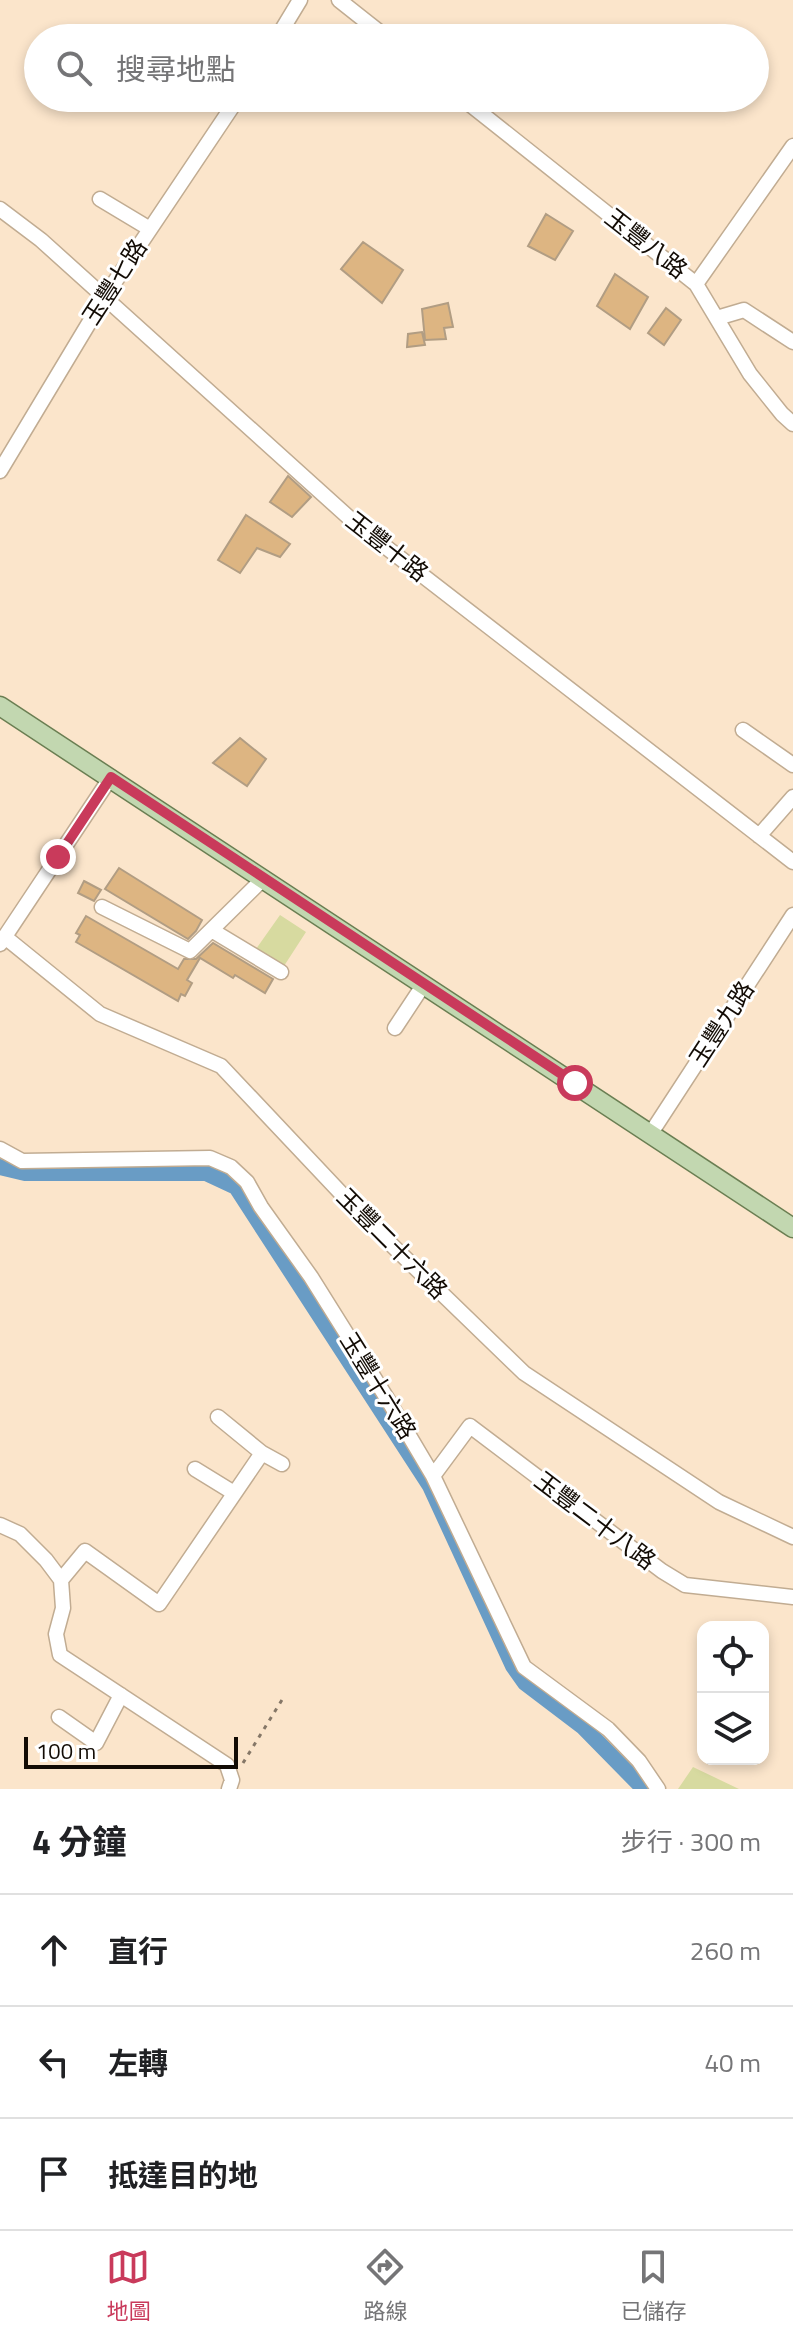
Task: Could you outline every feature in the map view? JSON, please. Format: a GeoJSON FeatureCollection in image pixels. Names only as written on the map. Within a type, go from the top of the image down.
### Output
{"type":"FeatureCollection","features":[{"type":"Feature","properties":{"kind":"main road"},"geometry":{"type":"LineString","coordinates":[[0,706],[793,1228]]}},
{"type":"Feature","properties":{"kind":"street"},"geometry":{"type":"LineString","coordinates":[[285,24],[300,0]]}},
{"type":"Feature","properties":{"kind":"street"},"geometry":{"type":"LineString","coordinates":[[339,0],[369,24]]}},
{"type":"Feature","properties":{"kind":"street","name":"玉豐七路"},"geometry":{"type":"LineString","coordinates":[[0,470],[104,298],[229,112]]}},
{"type":"Feature","properties":{"kind":"street","name":"玉豐八路"},"geometry":{"type":"LineString","coordinates":[[480,112],[696,284],[750,374],[793,424]]}},
{"type":"Feature","properties":{"kind":"street"},"geometry":{"type":"LineString","coordinates":[[696,284],[793,146]]}},
{"type":"Feature","properties":{"kind":"street"},"geometry":{"type":"LineString","coordinates":[[100,199],[150,229]]}},
{"type":"Feature","properties":{"kind":"street","name":"玉豐十路"},"geometry":{"type":"LineString","coordinates":[[0,209],[41,240],[356,524],[793,862]]}},
{"type":"Feature","properties":{"kind":"street"},"geometry":{"type":"LineString","coordinates":[[717,318],[744,310],[793,342]]}},
{"type":"Feature","properties":{"kind":"street"},"geometry":{"type":"LineString","coordinates":[[743,730],[793,765]]}},
{"type":"Feature","properties":{"kind":"street"},"geometry":{"type":"LineString","coordinates":[[2,941],[111,777]]}},
{"type":"Feature","properties":{"kind":"street"},"geometry":{"type":"LineString","coordinates":[[759,836],[793,797]]}},
{"type":"Feature","properties":{"kind":"street"},"geometry":{"type":"LineString","coordinates":[[102,907],[190,951],[264,878]]}},
{"type":"Feature","properties":{"kind":"street","name":"玉豐九路"},"geometry":{"type":"LineString","coordinates":[[651,1133],[793,915]]}},
{"type":"Feature","properties":{"kind":"street"},"geometry":{"type":"LineString","coordinates":[[213,931],[281,972]]}},
{"type":"Feature","properties":{"kind":"street","name":"玉豐二十六路"},"geometry":{"type":"LineString","coordinates":[[2,941],[100,1014],[221,1066],[370,1224],[524,1373],[719,1502],[793,1537]]}},
{"type":"Feature","properties":{"kind":"street"},"geometry":{"type":"LineString","coordinates":[[395,1028],[424,984]]}},
{"type":"Feature","properties":{"kind":"street","name":"玉豐十六路"},"geometry":{"type":"LineString","coordinates":[[0,1149],[22,1161],[210,1158],[231,1167],[247,1182],[311,1277],[433,1476],[524,1667],[608,1729],[639,1761],[658,1789]]}},
{"type":"Feature","properties":{"kind":"street"},"geometry":{"type":"LineString","coordinates":[[218,1417],[262,1453],[282,1464]]}},
{"type":"Feature","properties":{"kind":"street","name":"玉豐二十八路"},"geometry":{"type":"LineString","coordinates":[[433,1476],[470,1426],[662,1571],[685,1585],[793,1597]]}},
{"type":"Feature","properties":{"kind":"street"},"geometry":{"type":"LineString","coordinates":[[61,1580],[85,1551],[159,1604],[262,1453]]}},
{"type":"Feature","properties":{"kind":"street"},"geometry":{"type":"LineString","coordinates":[[195,1469],[234,1493]]}},
{"type":"Feature","properties":{"kind":"street"},"geometry":{"type":"LineString","coordinates":[[0,1525],[20,1534],[61,1580],[63,1608],[56,1634],[60,1655],[227,1765],[230,1784]]}},
{"type":"Feature","properties":{"kind":"street"},"geometry":{"type":"LineString","coordinates":[[59,1717],[96,1743],[121,1695]]}},
{"type":"Feature","properties":{"kind":"path"},"geometry":{"type":"LineString","coordinates":[[230,1784],[285,1695]]}},
{"type":"Feature","properties":{"kind":"green space"},"geometry":{"type":"Polygon","coordinates":[[[280,915],[306,932],[284,966],[256,949],[280,915]]]}},
{"type":"Feature","properties":{"kind":"green space"},"geometry":{"type":"Polygon","coordinates":[[[693,1767],[739,1789],[678,1789],[693,1767]]]}},
{"type":"Feature","properties":{"kind":"building"},"geometry":{"type":"Polygon","coordinates":[[[546,214],[573,231],[555,260],[528,246],[546,214]]]}},
{"type":"Feature","properties":{"kind":"building"},"geometry":{"type":"Polygon","coordinates":[[[363,242],[403,270],[382,303],[341,269],[363,242]]]}},
{"type":"Feature","properties":{"kind":"building"},"geometry":{"type":"Polygon","coordinates":[[[615,274],[648,297],[630,329],[597,306],[615,274]]]}},
{"type":"Feature","properties":{"kind":"building"},"geometry":{"type":"Polygon","coordinates":[[[448,303],[453,327],[444,328],[446,339],[425,340],[422,309],[448,303]]]}},
{"type":"Feature","properties":{"kind":"building"},"geometry":{"type":"Polygon","coordinates":[[[666,308],[681,320],[664,345],[648,333],[666,308]]]}},
{"type":"Feature","properties":{"kind":"building"},"geometry":{"type":"Polygon","coordinates":[[[422,332],[425,345],[407,347],[408,334],[422,332]]]}},
{"type":"Feature","properties":{"kind":"building"},"geometry":{"type":"Polygon","coordinates":[[[288,476],[311,497],[292,517],[270,502],[288,476]]]}},
{"type":"Feature","properties":{"kind":"building"},"geometry":{"type":"Polygon","coordinates":[[[246,515],[290,544],[280,557],[257,548],[240,573],[218,560],[246,515]]]}},
{"type":"Feature","properties":{"kind":"building"},"geometry":{"type":"Polygon","coordinates":[[[240,738],[266,759],[247,786],[213,763],[240,738]]]}},
{"type":"Feature","properties":{"kind":"building"},"geometry":{"type":"Polygon","coordinates":[[[119,868],[202,920],[196,931],[188,939],[105,889],[119,868]]]}},
{"type":"Feature","properties":{"kind":"building"},"geometry":{"type":"Polygon","coordinates":[[[84,881],[101,890],[94,901],[78,893],[84,881]]]}},
{"type":"Feature","properties":{"kind":"building"},"geometry":{"type":"Polygon","coordinates":[[[86,916],[178,969],[184,959],[196,959],[213,943],[273,979],[265,993],[200,958],[187,980],[192,983],[185,996],[181,994],[178,1001],[76,942],[80,935],[76,933],[86,916]]]}},
{"type":"Feature","properties":{"kind":"waterway"},"geometry":{"type":"LineString","coordinates":[[0,1167],[25,1173],[206,1173],[236,1187],[430,1486],[513,1666],[525,1683],[583,1727],[644,1789]]}},
{"type":"Feature","properties":{"kind":"route"},"geometry":{"type":"LineString","coordinates":[[58,857],[111,777],[575,1083]]}}]}
